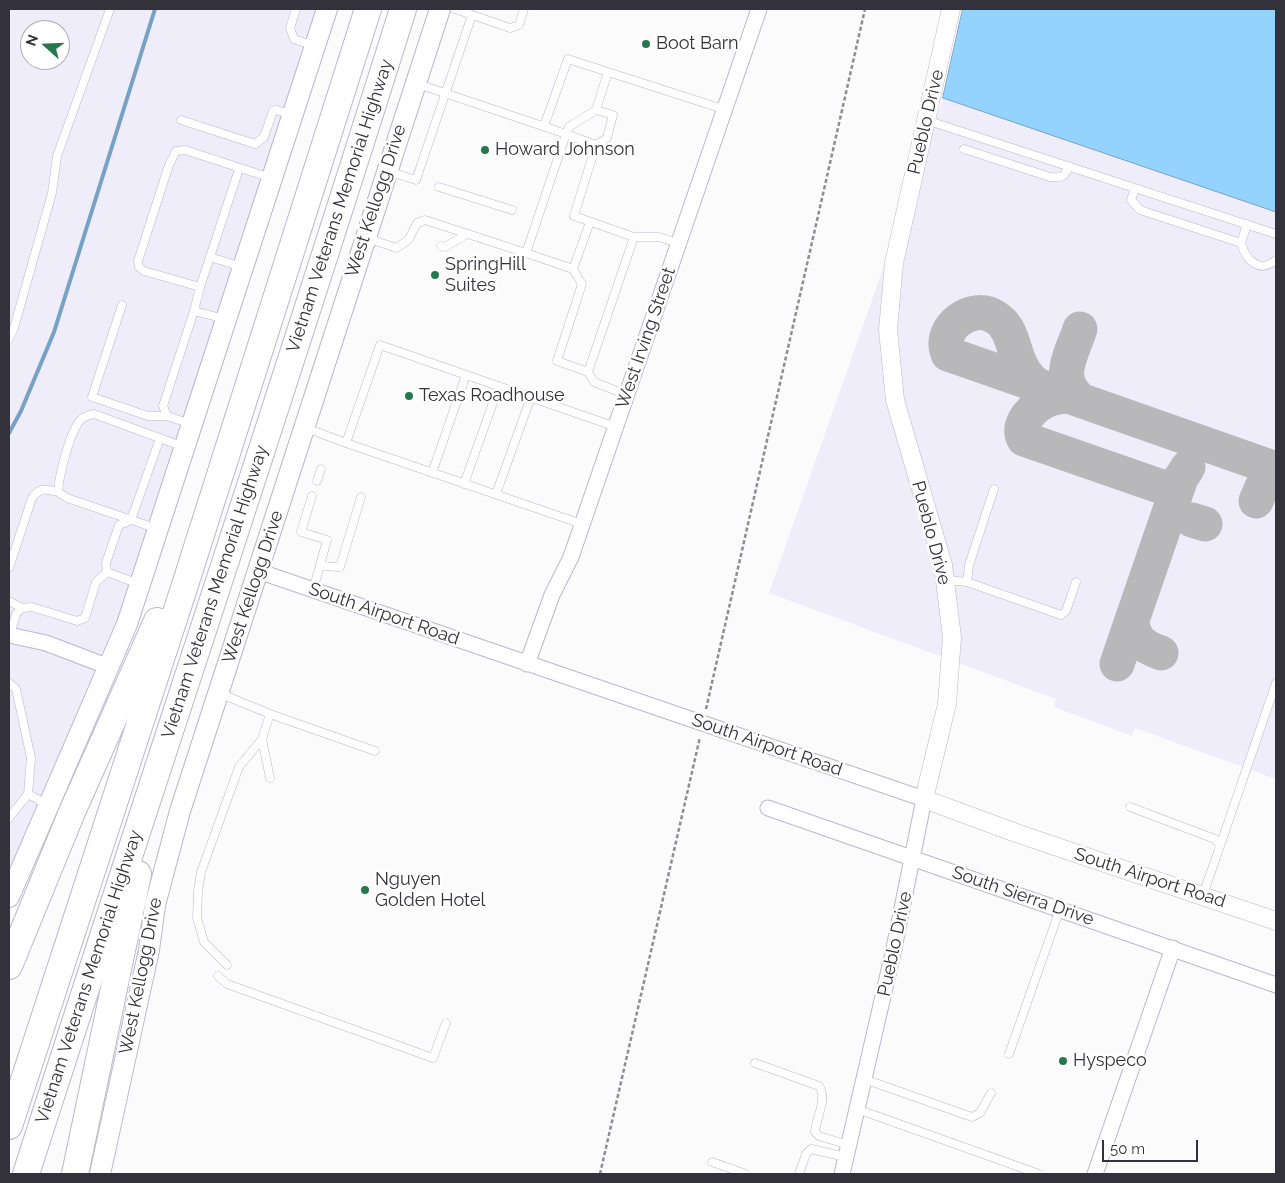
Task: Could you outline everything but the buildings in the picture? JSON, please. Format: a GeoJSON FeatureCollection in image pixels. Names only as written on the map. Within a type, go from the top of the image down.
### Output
{"type":"FeatureCollection","features":[{"type":"Feature","properties":{"kind":"highway","name":"Vietnam Veterans Memorial Highway"},"geometry":{"type":"LineString","coordinates":[[9,1126],[368,9]]}},
{"type":"Feature","properties":{"kind":"highway","name":"Vietnam Veterans Memorial Highway"},"geometry":{"type":"LineString","coordinates":[[26,1174],[326,256],[403,9]]}},
{"type":"Feature","properties":{"kind":"highway"},"geometry":{"type":"LineString","coordinates":[[9,966],[72,812],[222,468]]}},
{"type":"Feature","properties":{"kind":"highway"},"geometry":{"type":"LineString","coordinates":[[75,1174],[144,848],[158,766]]}},
{"type":"Feature","properties":{"kind":"main road"},"geometry":{"type":"LineString","coordinates":[[9,897],[127,624],[327,9]]}},
{"type":"Feature","properties":{"kind":"main road","name":"West Kellogg Drive"},"geometry":{"type":"LineString","coordinates":[[100,1174],[149,950],[155,905],[180,811],[364,237],[440,9]]}},
{"type":"Feature","properties":{"kind":"street","name":"West Irving Street"},"geometry":{"type":"LineString","coordinates":[[528,664],[552,595],[571,557],[759,9]]}},
{"type":"Feature","properties":{"kind":"street","name":"Pueblo Drive"},"geometry":{"type":"LineString","coordinates":[[842,1174],[946,704],[952,637],[943,565],[895,400],[888,330],[894,263],[951,9]]}},
{"type":"Feature","properties":{"kind":"street","name":"South Airport Road"},"geometry":{"type":"LineString","coordinates":[[258,571],[1276,921]]}},
{"type":"Feature","properties":{"kind":"street"},"geometry":{"type":"LineString","coordinates":[[9,635],[46,643],[108,667]]}},
{"type":"Feature","properties":{"kind":"street","name":"South Sierra Drive"},"geometry":{"type":"LineString","coordinates":[[768,808],[1276,985]]}},
{"type":"Feature","properties":{"kind":"street"},"geometry":{"type":"LineString","coordinates":[[1095,1174],[1173,948]]}},
{"type":"Feature","properties":{"kind":"lane"},"geometry":{"type":"LineString","coordinates":[[9,339],[14,328],[52,193],[57,156],[110,9]]}},
{"type":"Feature","properties":{"kind":"lane"},"geometry":{"type":"LineString","coordinates":[[296,9],[290,28],[294,39],[315,46]]}},
{"type":"Feature","properties":{"kind":"lane"},"geometry":{"type":"LineString","coordinates":[[455,9],[510,28],[519,25],[524,9]]}},
{"type":"Feature","properties":{"kind":"lane"},"geometry":{"type":"LineString","coordinates":[[482,18],[484,9]]}},
{"type":"Feature","properties":{"kind":"lane"},"geometry":{"type":"LineString","coordinates":[[386,171],[420,181],[445,93],[472,15]]}},
{"type":"Feature","properties":{"kind":"lane"},"geometry":{"type":"LineString","coordinates":[[542,126],[568,59],[724,108]]}},
{"type":"Feature","properties":{"kind":"lane"},"geometry":{"type":"LineString","coordinates":[[526,253],[568,127],[596,110],[608,72]]}},
{"type":"Feature","properties":{"kind":"lane"},"geometry":{"type":"LineString","coordinates":[[415,83],[596,145]]}},
{"type":"Feature","properties":{"kind":"lane"},"geometry":{"type":"LineString","coordinates":[[181,120],[255,144],[264,137],[273,111],[278,110],[293,115]]}},
{"type":"Feature","properties":{"kind":"lane"},"geometry":{"type":"LineString","coordinates":[[596,110],[614,116],[607,138],[596,145],[574,216],[634,237],[659,237],[678,242]]}},
{"type":"Feature","properties":{"kind":"lane"},"geometry":{"type":"LineString","coordinates":[[926,120],[1276,234]]}},
{"type":"Feature","properties":{"kind":"lane"},"geometry":{"type":"LineString","coordinates":[[964,149],[1050,177],[1062,178],[1069,166]]}},
{"type":"Feature","properties":{"kind":"lane"},"geometry":{"type":"LineString","coordinates":[[200,287],[139,267],[138,261],[146,235],[176,151],[185,150],[272,179]]}},
{"type":"Feature","properties":{"kind":"lane"},"geometry":{"type":"LineString","coordinates":[[167,416],[164,406],[200,287],[239,169]]}},
{"type":"Feature","properties":{"kind":"lane"},"geometry":{"type":"LineString","coordinates":[[439,187],[512,210]]}},
{"type":"Feature","properties":{"kind":"lane"},"geometry":{"type":"LineString","coordinates":[[1135,188],[1131,200],[1140,210],[1241,243]]}},
{"type":"Feature","properties":{"kind":"lane"},"geometry":{"type":"LineString","coordinates":[[364,237],[397,248],[410,236],[417,223],[425,220],[573,269],[582,284],[557,361],[588,372],[594,382],[627,396]]}},
{"type":"Feature","properties":{"kind":"lane"},"geometry":{"type":"LineString","coordinates":[[573,269],[590,222]]}},
{"type":"Feature","properties":{"kind":"lane"},"geometry":{"type":"LineString","coordinates":[[1247,224],[1241,243],[1248,260],[1255,265],[1263,266],[1276,260]]}},
{"type":"Feature","properties":{"kind":"lane"},"geometry":{"type":"LineString","coordinates":[[441,246],[445,247],[467,234]]}},
{"type":"Feature","properties":{"kind":"lane"},"geometry":{"type":"LineString","coordinates":[[410,236],[419,238]]}},
{"type":"Feature","properties":{"kind":"lane"},"geometry":{"type":"LineString","coordinates":[[588,372],[634,237]]}},
{"type":"Feature","properties":{"kind":"lane"},"geometry":{"type":"LineString","coordinates":[[210,257],[244,268]]}},
{"type":"Feature","properties":{"kind":"lane"},"geometry":{"type":"LineString","coordinates":[[122,305],[92,397],[148,416],[167,416],[193,425]]}},
{"type":"Feature","properties":{"kind":"lane"},"geometry":{"type":"LineString","coordinates":[[194,310],[227,319]]}},
{"type":"Feature","properties":{"kind":"lane"},"geometry":{"type":"LineString","coordinates":[[346,443],[380,345],[616,426]]}},
{"type":"Feature","properties":{"kind":"lane"},"geometry":{"type":"LineString","coordinates":[[432,473],[466,374]]}},
{"type":"Feature","properties":{"kind":"lane"},"geometry":{"type":"LineString","coordinates":[[464,484],[500,386]]}},
{"type":"Feature","properties":{"kind":"lane"},"geometry":{"type":"LineString","coordinates":[[496,494],[531,397]]}},
{"type":"Feature","properties":{"kind":"lane"},"geometry":{"type":"LineString","coordinates":[[58,492],[59,476],[78,423],[86,416],[94,414],[186,447]]}},
{"type":"Feature","properties":{"kind":"lane"},"geometry":{"type":"LineString","coordinates":[[304,427],[582,524]]}},
{"type":"Feature","properties":{"kind":"lane"},"geometry":{"type":"LineString","coordinates":[[9,601],[22,608],[32,607],[77,621],[85,618],[96,582],[106,572],[106,563],[119,525],[131,520],[160,438]]}},
{"type":"Feature","properties":{"kind":"lane"},"geometry":{"type":"LineString","coordinates":[[317,481],[321,469]]}},
{"type":"Feature","properties":{"kind":"lane"},"geometry":{"type":"LineString","coordinates":[[9,568],[32,498],[37,491],[45,489],[58,492],[67,498],[159,529]]}},
{"type":"Feature","properties":{"kind":"lane"},"geometry":{"type":"LineString","coordinates":[[968,582],[968,565],[994,489]]}},
{"type":"Feature","properties":{"kind":"lane"},"geometry":{"type":"LineString","coordinates":[[312,496],[301,532],[327,540],[313,590]]}},
{"type":"Feature","properties":{"kind":"lane"},"geometry":{"type":"LineString","coordinates":[[320,566],[340,567],[361,497]]}},
{"type":"Feature","properties":{"kind":"lane"},"geometry":{"type":"LineString","coordinates":[[106,572],[140,584]]}},
{"type":"Feature","properties":{"kind":"lane"},"geometry":{"type":"LineString","coordinates":[[945,580],[968,582],[1061,615],[1066,611],[1076,582]]}},
{"type":"Feature","properties":{"kind":"lane"},"geometry":{"type":"LineString","coordinates":[[9,635],[16,614],[22,608]]}},
{"type":"Feature","properties":{"kind":"lane"},"geometry":{"type":"LineString","coordinates":[[9,683],[16,689],[31,758],[28,794],[9,818]]}},
{"type":"Feature","properties":{"kind":"lane"},"geometry":{"type":"LineString","coordinates":[[1203,896],[1276,683]]}},
{"type":"Feature","properties":{"kind":"lane"},"geometry":{"type":"LineString","coordinates":[[218,693],[270,714],[375,751]]}},
{"type":"Feature","properties":{"kind":"lane"},"geometry":{"type":"LineString","coordinates":[[227,965],[204,942],[197,918],[198,891],[202,872],[239,766],[262,739],[270,714]]}},
{"type":"Feature","properties":{"kind":"lane"},"geometry":{"type":"LineString","coordinates":[[262,739],[270,778]]}},
{"type":"Feature","properties":{"kind":"lane"},"geometry":{"type":"LineString","coordinates":[[28,794],[49,805]]}},
{"type":"Feature","properties":{"kind":"lane"},"geometry":{"type":"LineString","coordinates":[[1130,807],[1215,839],[1220,846]]}},
{"type":"Feature","properties":{"kind":"lane"},"geometry":{"type":"LineString","coordinates":[[1009,1054],[1060,909]]}},
{"type":"Feature","properties":{"kind":"lane"},"geometry":{"type":"LineString","coordinates":[[218,976],[227,984],[433,1058],[446,1023]]}},
{"type":"Feature","properties":{"kind":"lane"},"geometry":{"type":"LineString","coordinates":[[755,1063],[819,1086],[823,1091],[823,1098],[815,1132],[847,1151]]}},
{"type":"Feature","properties":{"kind":"lane"},"geometry":{"type":"LineString","coordinates":[[864,1079],[972,1117],[980,1113],[990,1093]]}},
{"type":"Feature","properties":{"kind":"lane"},"geometry":{"type":"LineString","coordinates":[[857,1110],[1039,1174]]}},
{"type":"Feature","properties":{"kind":"lane"},"geometry":{"type":"LineString","coordinates":[[799,1174],[806,1154],[811,1149],[847,1151]]}},
{"type":"Feature","properties":{"kind":"lane"},"geometry":{"type":"LineString","coordinates":[[712,1162],[746,1174]]}},
{"type":"Feature","properties":{"kind":"path"},"geometry":{"type":"LineString","coordinates":[[600,1174],[865,9]]}},
{"type":"Feature","properties":{"kind":"shaded area"},"geometry":{"type":"Polygon","coordinates":[[[9,9],[326,9],[127,624],[9,896],[9,9]]]}},
{"type":"Feature","properties":{"kind":"shaded area"},"geometry":{"type":"Polygon","coordinates":[[[943,98],[1276,212],[1276,779],[1135,728],[1132,736],[1054,707],[1056,699],[769,593],[943,98]]]}},
{"type":"Feature","properties":{"kind":"water"},"geometry":{"type":"Polygon","coordinates":[[[963,9],[1276,9],[1276,212],[943,98],[963,9]]]}},
{"type":"Feature","properties":{"kind":"waterway"},"geometry":{"type":"LineString","coordinates":[[9,433],[21,411],[54,332],[155,9]]}},
{"type":"Feature","properties":{"kind":"taxiway"},"geometry":{"type":"LineString","coordinates":[[1037,385],[948,354],[947,335],[952,327],[967,315],[986,313],[1003,323],[1022,367],[1028,377],[1037,385],[1276,469]]}},
{"type":"Feature","properties":{"kind":"taxiway"},"geometry":{"type":"LineString","coordinates":[[1080,329],[1069,358],[1067,376],[1069,385],[1082,401]]}},
{"type":"Feature","properties":{"kind":"taxiway"},"geometry":{"type":"LineString","coordinates":[[1067,396],[1050,399],[1032,411],[1022,427],[1024,439],[1165,488],[1174,485],[1181,478]]}},
{"type":"Feature","properties":{"kind":"taxiway"},"geometry":{"type":"LineString","coordinates":[[1132,620],[1181,478],[1188,467]]}},
{"type":"Feature","properties":{"kind":"taxiway"},"geometry":{"type":"LineString","coordinates":[[1256,501],[1262,487]]}},
{"type":"Feature","properties":{"kind":"taxiway"},"geometry":{"type":"LineString","coordinates":[[1192,520],[1205,524]]}},
{"type":"Feature","properties":{"kind":"taxiway"},"geometry":{"type":"LineString","coordinates":[[1117,664],[1132,620],[1135,633],[1140,642],[1161,653]]}},
{"type":"Feature","properties":{"kind":"place","name":"Boot Barn"},"geometry":{"type":"Point","coordinates":[646,44]}},
{"type":"Feature","properties":{"kind":"place","name":"Howard Johnson"},"geometry":{"type":"Point","coordinates":[485,150]}},
{"type":"Feature","properties":{"kind":"place","name":"SpringHill Suites"},"geometry":{"type":"Point","coordinates":[435,275]}},
{"type":"Feature","properties":{"kind":"place","name":"Texas Roadhouse"},"geometry":{"type":"Point","coordinates":[409,396]}},
{"type":"Feature","properties":{"kind":"place","name":"Nguyen Golden Hotel"},"geometry":{"type":"Point","coordinates":[365,890]}},
{"type":"Feature","properties":{"kind":"place","name":"Hyspeco"},"geometry":{"type":"Point","coordinates":[1063,1061]}}]}
